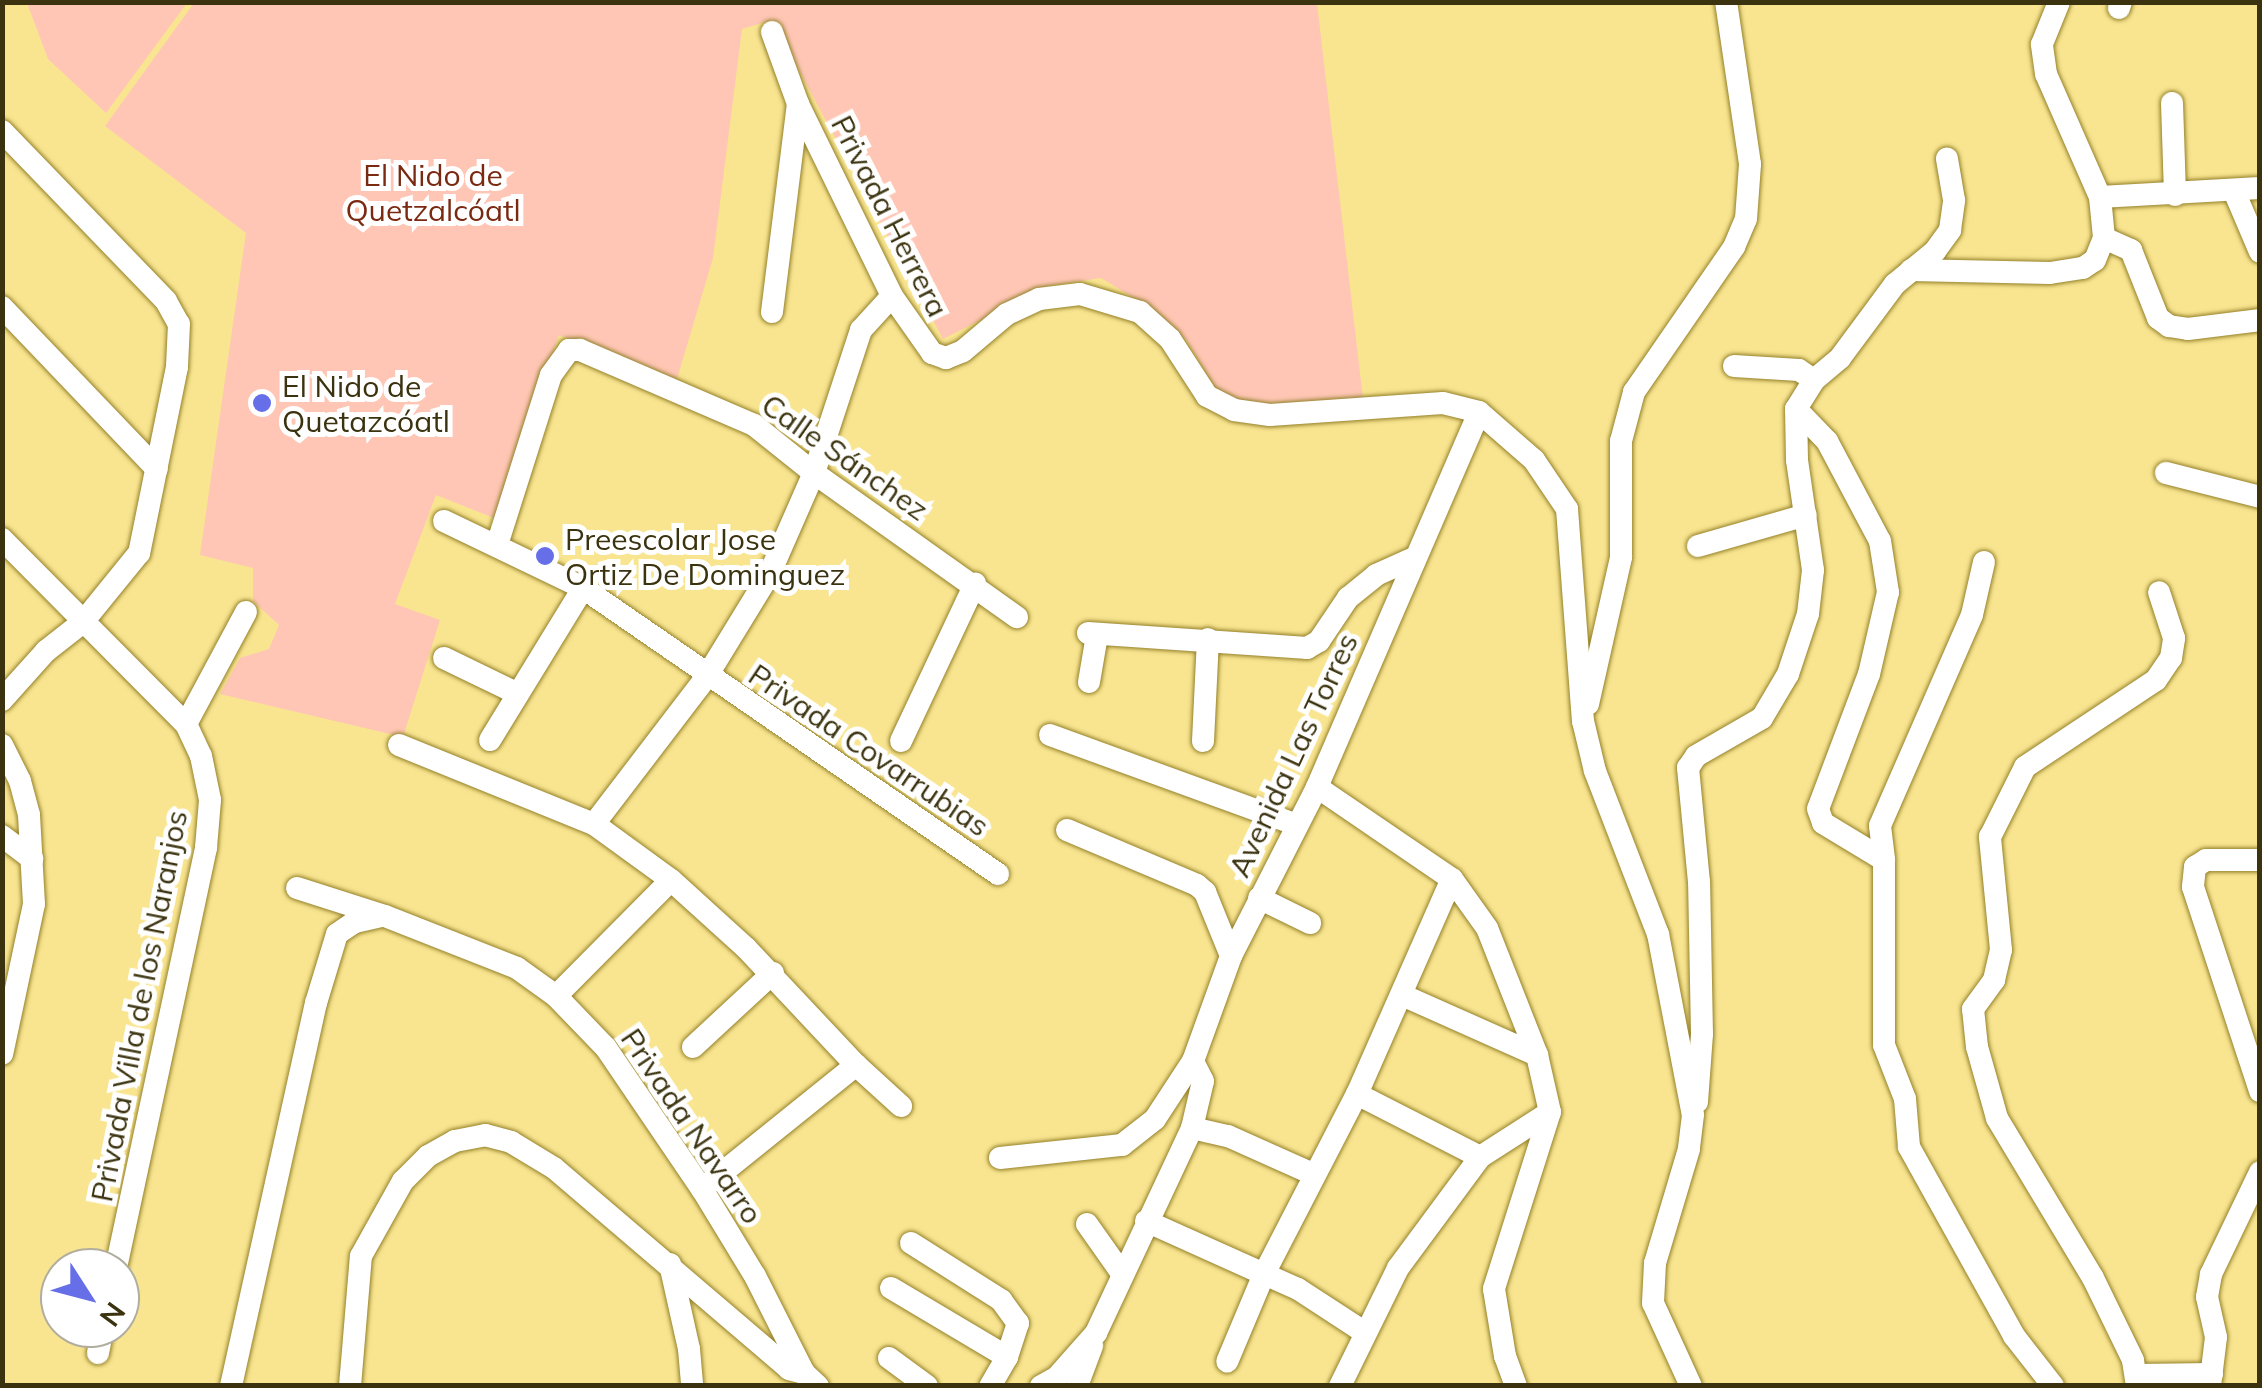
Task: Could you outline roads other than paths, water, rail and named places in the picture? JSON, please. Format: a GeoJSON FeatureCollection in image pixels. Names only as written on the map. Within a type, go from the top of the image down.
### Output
{"type":"FeatureCollection","features":[{"type":"Feature","properties":{"kind":"street"},"geometry":{"type":"LineString","coordinates":[[1583,721],[1621,557],[1622,440],[1634,392],[1734,246],[1746,219],[1750,164],[1726,2]]}},
{"type":"Feature","properties":{"kind":"street"},"geometry":{"type":"LineString","coordinates":[[1911,270],[2050,273],[2083,268],[2095,260],[2104,238],[2100,197],[2046,74],[2042,44],[2059,2]]}},
{"type":"Feature","properties":{"kind":"street","name":"Privada Herrera"},"geometry":{"type":"LineString","coordinates":[[772,32],[798,104],[892,296],[918,339],[932,353],[946,358],[963,351],[1007,314],[1038,299],[1080,294],[1140,312],[1170,338],[1207,396],[1234,410],[1270,415],[1443,403],[1480,412]]}},
{"type":"Feature","properties":{"kind":"street"},"geometry":{"type":"LineString","coordinates":[[2172,103],[2175,195]]}},
{"type":"Feature","properties":{"kind":"street"},"geometry":{"type":"LineString","coordinates":[[772,312],[798,104]]}},
{"type":"Feature","properties":{"kind":"street"},"geometry":{"type":"LineString","coordinates":[[2,131],[166,301],[179,324],[177,368],[139,553],[83,622],[46,651],[2,700]]}},
{"type":"Feature","properties":{"kind":"street"},"geometry":{"type":"LineString","coordinates":[[1692,1386],[1654,1303],[1655,1264],[1690,1149],[1700,1087],[1699,882],[1688,768],[1696,756],[1762,718],[1788,674],[1808,614],[1811,584],[1796,409],[1814,380],[1840,358],[1894,284],[1936,252],[1950,230],[1954,200],[1948,159]]}},
{"type":"Feature","properties":{"kind":"street"},"geometry":{"type":"LineString","coordinates":[[2100,197],[2260,188]]}},
{"type":"Feature","properties":{"kind":"street"},"geometry":{"type":"LineString","coordinates":[[2234,190],[2260,252]]}},
{"type":"Feature","properties":{"kind":"street"},"geometry":{"type":"LineString","coordinates":[[2104,238],[2131,250],[2158,318],[2169,326],[2188,329],[2260,320]]}},
{"type":"Feature","properties":{"kind":"street"},"geometry":{"type":"LineString","coordinates":[[594,824],[707,676],[770,573],[814,473],[861,330],[892,296]]}},
{"type":"Feature","properties":{"kind":"street"},"geometry":{"type":"LineString","coordinates":[[2,307],[157,469]]}},
{"type":"Feature","properties":{"kind":"street","name":"Calle Sánchez"},"geometry":{"type":"LineString","coordinates":[[497,545],[552,375],[569,350],[580,350],[754,424],[814,473],[1017,617]]}},
{"type":"Feature","properties":{"kind":"street"},"geometry":{"type":"LineString","coordinates":[[1734,366],[1799,370],[1814,380]]}},
{"type":"Feature","properties":{"kind":"street"},"geometry":{"type":"LineString","coordinates":[[1796,409],[1827,442],[1880,540],[1888,592],[1869,674],[1818,809],[1823,823],[1884,860]]}},
{"type":"Feature","properties":{"kind":"street"},"geometry":{"type":"LineString","coordinates":[[1480,412],[1534,460],[1567,509],[1583,721],[1596,771],[1658,934],[1693,1116]]}},
{"type":"Feature","properties":{"kind":"street","name":"Avenida Las Torres"},"geometry":{"type":"LineString","coordinates":[[1000,1158],[1122,1146],[1154,1119],[1193,1061],[1232,956],[1316,787],[1480,412]]}},
{"type":"Feature","properties":{"kind":"street"},"geometry":{"type":"LineString","coordinates":[[2166,473],[2260,496]]}},
{"type":"Feature","properties":{"kind":"street"},"geometry":{"type":"LineString","coordinates":[[1698,546],[1806,515]]}},
{"type":"Feature","properties":{"kind":"street","name":"Privada Covarrubias"},"geometry":{"type":"LineString","coordinates":[[444,522],[582,588],[998,874]]}},
{"type":"Feature","properties":{"kind":"street","name":"Privada Villa de los Naranjos"},"geometry":{"type":"LineString","coordinates":[[2,538],[186,724],[201,756],[210,800],[206,848],[120,1248]]}},
{"type":"Feature","properties":{"kind":"street"},"geometry":{"type":"LineString","coordinates":[[1089,682],[1092,634],[1307,648],[1319,641],[1348,598],[1376,575],[1416,557]]}},
{"type":"Feature","properties":{"kind":"street"},"geometry":{"type":"LineString","coordinates":[[1984,562],[1972,616],[1880,826],[1884,860],[1884,1045],[1905,1100],[1909,1147],[2014,1336],[2053,1386]]}},
{"type":"Feature","properties":{"kind":"street"},"geometry":{"type":"LineString","coordinates":[[901,741],[975,584]]}},
{"type":"Feature","properties":{"kind":"street"},"geometry":{"type":"LineString","coordinates":[[490,740],[582,588]]}},
{"type":"Feature","properties":{"kind":"street"},"geometry":{"type":"LineString","coordinates":[[2160,592],[2174,638],[2171,658],[2156,680],[2026,768],[1990,837],[2000,950],[1994,980],[1974,1009],[1977,1047],[1997,1118],[2094,1278],[2133,1360],[2136,1380],[2211,1380],[2216,1337],[2207,1298],[2211,1274],[2260,1172]]}},
{"type":"Feature","properties":{"kind":"street"},"geometry":{"type":"LineString","coordinates":[[186,724],[246,612]]}},
{"type":"Feature","properties":{"kind":"street"},"geometry":{"type":"LineString","coordinates":[[1203,741],[1208,639]]}},
{"type":"Feature","properties":{"kind":"street"},"geometry":{"type":"LineString","coordinates":[[444,658],[516,693]]}},
{"type":"Feature","properties":{"kind":"street"},"geometry":{"type":"LineString","coordinates":[[1050,734],[1295,824]]}},
{"type":"Feature","properties":{"kind":"street"},"geometry":{"type":"LineString","coordinates":[[2,745],[20,782],[29,815],[34,904],[2,1054]]}},
{"type":"Feature","properties":{"kind":"street"},"geometry":{"type":"LineString","coordinates":[[399,746],[594,824],[671,880],[773,973],[856,1065],[901,1106]]}},
{"type":"Feature","properties":{"kind":"street"},"geometry":{"type":"LineString","coordinates":[[1316,787],[1452,879],[1486,928],[1537,1055],[1550,1112],[1494,1289],[1505,1356],[1516,1386]]}},
{"type":"Feature","properties":{"kind":"street"},"geometry":{"type":"LineString","coordinates":[[1067,830],[1197,885],[1205,892],[1232,956]]}},
{"type":"Feature","properties":{"kind":"street"},"geometry":{"type":"LineString","coordinates":[[2,836],[32,860]]}},
{"type":"Feature","properties":{"kind":"street"},"geometry":{"type":"LineString","coordinates":[[2260,860],[2206,860],[2196,867],[2193,887],[2260,1091]]}},
{"type":"Feature","properties":{"kind":"street"},"geometry":{"type":"LineString","coordinates":[[1227,1362],[1264,1274],[1357,1094],[1452,879]]}},
{"type":"Feature","properties":{"kind":"street"},"geometry":{"type":"LineString","coordinates":[[556,996],[671,880]]}},
{"type":"Feature","properties":{"kind":"street","name":"Privada Navarro"},"geometry":{"type":"LineString","coordinates":[[297,888],[385,916],[517,968],[556,996],[606,1048],[702,1188],[756,1276],[811,1379]]}},
{"type":"Feature","properties":{"kind":"street"},"geometry":{"type":"LineString","coordinates":[[1259,898],[1310,924]]}},
{"type":"Feature","properties":{"kind":"street"},"geometry":{"type":"LineString","coordinates":[[232,1386],[316,1003],[337,934],[355,922],[385,916]]}},
{"type":"Feature","properties":{"kind":"street"},"geometry":{"type":"LineString","coordinates":[[694,1047],[773,973]]}},
{"type":"Feature","properties":{"kind":"street"},"geometry":{"type":"LineString","coordinates":[[1402,994],[1537,1055]]}},
{"type":"Feature","properties":{"kind":"street"},"geometry":{"type":"LineString","coordinates":[[1077,1386],[1146,1221],[1192,1128],[1203,1081],[1193,1061]]}},
{"type":"Feature","properties":{"kind":"street"},"geometry":{"type":"LineString","coordinates":[[702,1188],[856,1065]]}},
{"type":"Feature","properties":{"kind":"street"},"geometry":{"type":"LineString","coordinates":[[1357,1094],[1480,1157]]}},
{"type":"Feature","properties":{"kind":"street"},"geometry":{"type":"LineString","coordinates":[[1340,1386],[1398,1268],[1480,1157],[1550,1112]]}},
{"type":"Feature","properties":{"kind":"street"},"geometry":{"type":"LineString","coordinates":[[1192,1128],[1228,1136],[1313,1174]]}},
{"type":"Feature","properties":{"kind":"street"},"geometry":{"type":"LineString","coordinates":[[350,1386],[361,1256],[404,1181],[428,1156],[455,1141],[484,1136],[511,1142],[554,1168],[790,1369],[811,1379]]}},
{"type":"Feature","properties":{"kind":"street"},"geometry":{"type":"LineString","coordinates":[[1146,1221],[1298,1289],[1364,1332]]}},
{"type":"Feature","properties":{"kind":"street"},"geometry":{"type":"LineString","coordinates":[[1087,1224],[1123,1275]]}},
{"type":"Feature","properties":{"kind":"street"},"geometry":{"type":"LineString","coordinates":[[910,1243],[1001,1300],[1018,1323],[1008,1357],[990,1386]]}},
{"type":"Feature","properties":{"kind":"street"},"geometry":{"type":"LineString","coordinates":[[670,1264],[689,1349],[692,1386]]}},
{"type":"Feature","properties":{"kind":"street"},"geometry":{"type":"LineString","coordinates":[[891,1288],[1008,1357]]}},
{"type":"Feature","properties":{"kind":"street"},"geometry":{"type":"LineString","coordinates":[[1041,1386],[1057,1377],[1096,1334]]}},
{"type":"Feature","properties":{"kind":"street"},"geometry":{"type":"LineString","coordinates":[[98,1353],[99,1348]]}},
{"type":"Feature","properties":{"kind":"street"},"geometry":{"type":"LineString","coordinates":[[890,1358],[927,1386]]}},
{"type":"Feature","properties":{"kind":"place","name":"El Nido de Quetazcóatl"},"geometry":{"type":"Point","coordinates":[262,403]}},
{"type":"Feature","properties":{"kind":"place","name":"Preescolar Jose Ortiz De Dominguez"},"geometry":{"type":"Point","coordinates":[545,556]}},
{"type":"Feature","properties":{"kind":"park label","name":"El Nido de Quetzalcóatl"},"geometry":{"type":"Point","coordinates":[433,192]}}]}
